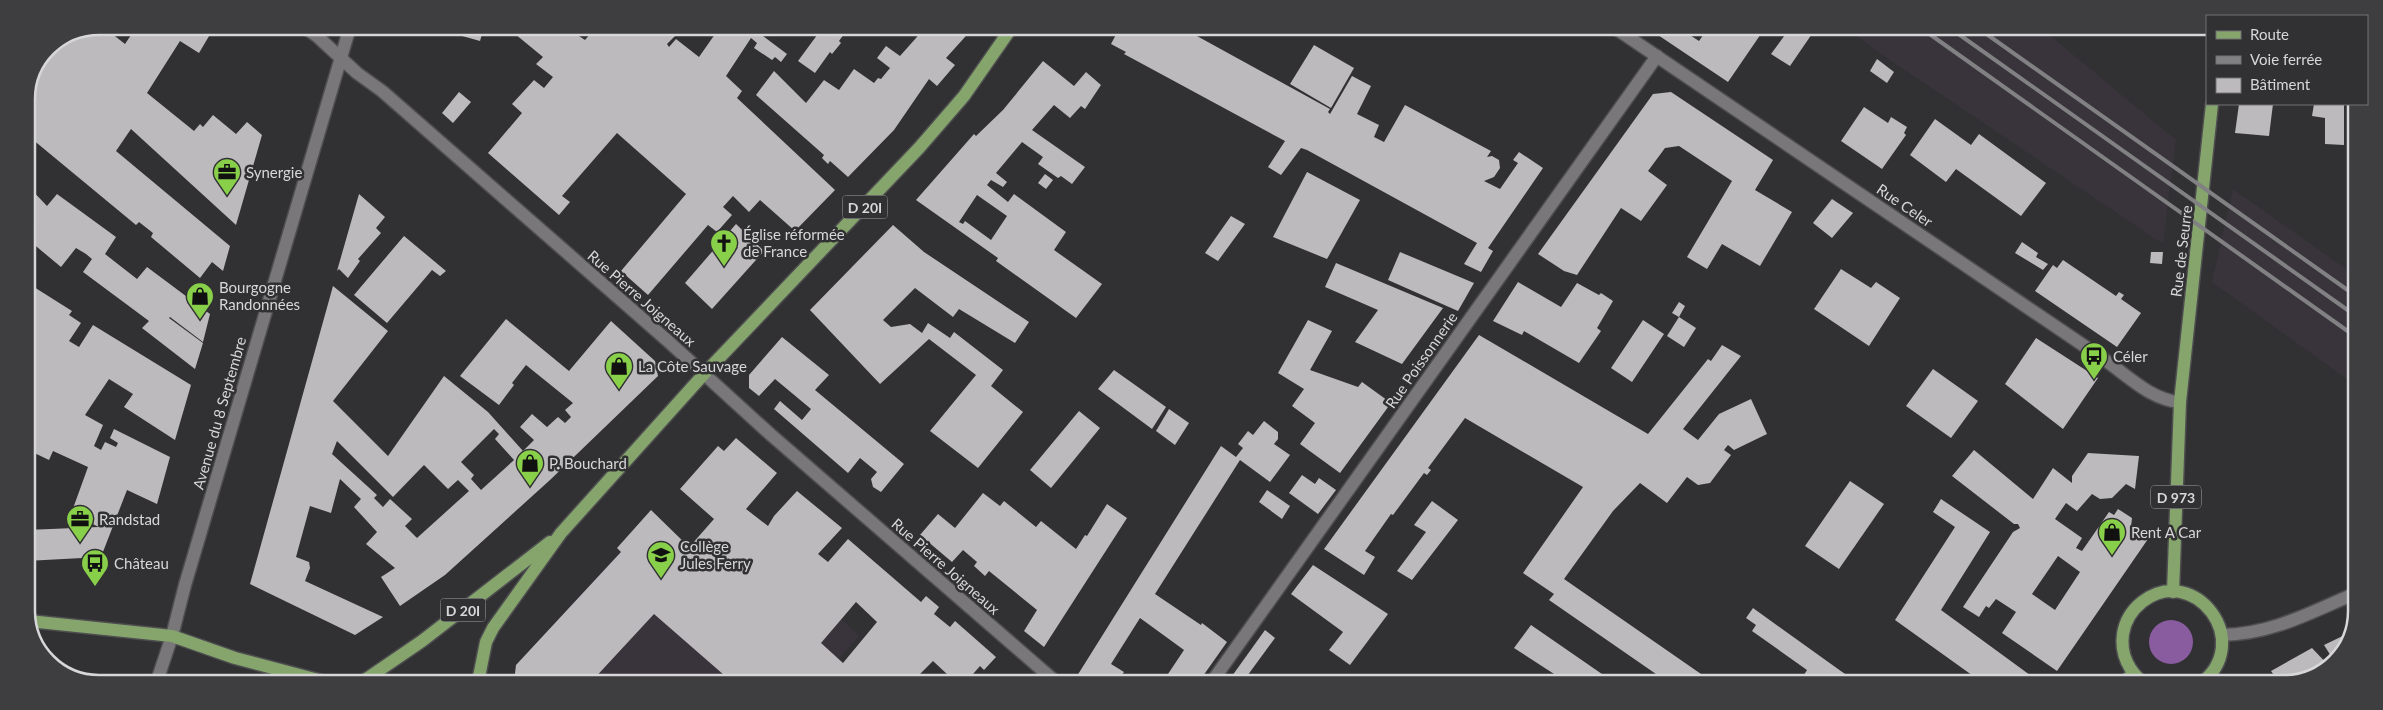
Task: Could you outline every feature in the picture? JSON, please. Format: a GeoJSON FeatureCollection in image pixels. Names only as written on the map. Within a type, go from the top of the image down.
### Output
{"type":"FeatureCollection","features":[{"type":"Feature","properties":{"kind":"main road","name":"D 20I"},"geometry":{"type":"LineString","coordinates":[[479,675],[486,642],[493,628],[561,533],[704,374],[919,148],[964,96],[1006,35]]}},
{"type":"Feature","properties":{"kind":"main road","name":"Rue de Seurre"},"geometry":{"type":"LineString","coordinates":[[2180,402],[2212,105]]}},
{"type":"Feature","properties":{"kind":"main road","name":"D 973"},"geometry":{"type":"LineString","coordinates":[[2173,592],[2180,402]]}},
{"type":"Feature","properties":{"kind":"main road","name":"D 20I"},"geometry":{"type":"LineString","coordinates":[[372,675],[422,641],[561,533]]}},
{"type":"Feature","properties":{"kind":"main road"},"geometry":{"type":"LineString","coordinates":[[2133,675],[2126,659],[2122,642],[2129,617],[2147,598],[2155,594],[2173,592],[2183,593],[2201,601],[2216,616],[2223,645],[2218,664],[2209,675]]}},
{"type":"Feature","properties":{"kind":"main road"},"geometry":{"type":"LineString","coordinates":[[36,622],[172,636],[235,658],[299,675]]}},
{"type":"Feature","properties":{"kind":"street","name":"Rue Pierre Joigneaux"},"geometry":{"type":"LineString","coordinates":[[315,35],[340,59],[390,98],[770,434],[1048,675]]}},
{"type":"Feature","properties":{"kind":"street","name":"Avenue du 8 Septembre"},"geometry":{"type":"LineString","coordinates":[[159,675],[347,35]]}},
{"type":"Feature","properties":{"kind":"street","name":"Rue Celer"},"geometry":{"type":"LineString","coordinates":[[1626,35],[2105,360],[2153,395],[2166,401],[2180,402]]}},
{"type":"Feature","properties":{"kind":"street","name":"Rue Poissonnerie"},"geometry":{"type":"LineString","coordinates":[[1217,675],[1657,56]]}},
{"type":"Feature","properties":{"kind":"street"},"geometry":{"type":"LineString","coordinates":[[2222,635],[2244,634],[2276,628],[2348,597]]}},
{"type":"Feature","properties":{"kind":"shaded area"},"geometry":{"type":"Polygon","coordinates":[[[1856,35],[2049,35],[2176,140],[2163,244],[1856,35]]]}},
{"type":"Feature","properties":{"kind":"shaded area"},"geometry":{"type":"Polygon","coordinates":[[[2233,189],[2348,270],[2348,380],[2212,282],[2233,189]]]}},
{"type":"Feature","properties":{"kind":"shaded area","name":"Collège Jules Ferry"},"geometry":{"type":"Polygon","coordinates":[[[651,510],[689,547],[692,544],[787,642],[827,606],[859,636],[824,675],[515,675],[516,665],[620,552],[617,548],[651,510]]]}},
{"type":"Feature","properties":{"kind":"shaded area"},"geometry":{"type":"Polygon","coordinates":[[[2167,620],[2175,620],[2187,626],[2193,642],[2187,658],[2175,664],[2167,664],[2155,658],[2149,646],[2149,638],[2155,626],[2167,620]]]}},
{"type":"Feature","properties":{"kind":"building"},"geometry":{"type":"Polygon","coordinates":[[[114,35],[125,44],[131,35],[210,35],[199,53],[180,41],[147,93],[194,131],[200,124],[203,127],[213,115],[236,134],[247,122],[262,135],[236,225],[131,129],[116,151],[230,246],[223,271],[212,262],[200,278],[151,237],[153,233],[139,222],[136,225],[35,141],[35,99],[40,75],[46,63],[63,46],[87,36],[114,35]]]}},
{"type":"Feature","properties":{"kind":"building"},"geometry":{"type":"Polygon","coordinates":[[[459,35],[482,35],[480,41],[459,35]]]}},
{"type":"Feature","properties":{"kind":"building"},"geometry":{"type":"Polygon","coordinates":[[[516,35],[580,35],[585,40],[589,35],[674,35],[675,36],[667,44],[669,47],[676,39],[699,57],[714,35],[762,35],[787,54],[781,62],[775,57],[772,60],[754,48],[757,43],[751,38],[726,76],[742,91],[737,98],[835,190],[795,231],[760,200],[749,212],[733,196],[723,207],[732,215],[717,232],[708,225],[648,295],[621,271],[686,194],[617,133],[562,196],[570,202],[559,215],[488,153],[522,113],[512,104],[534,80],[544,88],[553,77],[536,64],[543,57],[516,35]]]}},
{"type":"Feature","properties":{"kind":"building"},"geometry":{"type":"Polygon","coordinates":[[[817,35],[843,35],[839,41],[841,43],[832,54],[830,52],[815,73],[798,61],[817,35]]]}},
{"type":"Feature","properties":{"kind":"building"},"geometry":{"type":"Polygon","coordinates":[[[919,35],[967,35],[946,58],[955,65],[937,86],[929,79],[894,130],[848,177],[830,161],[828,164],[822,158],[824,155],[756,95],[774,71],[806,103],[824,80],[839,90],[854,69],[874,83],[878,78],[881,79],[890,68],[877,58],[886,46],[900,56],[919,35]]]}},
{"type":"Feature","properties":{"kind":"building"},"geometry":{"type":"Polygon","coordinates":[[[1116,35],[1195,35],[1330,109],[1328,112],[1330,114],[1352,76],[1371,86],[1357,114],[1379,125],[1374,137],[1384,142],[1405,105],[1491,151],[1487,157],[1492,156],[1499,160],[1500,168],[1494,177],[1484,181],[1500,189],[1518,163],[1513,160],[1519,152],[1543,168],[1488,248],[1493,251],[1481,272],[1464,264],[1477,243],[1307,150],[1301,148],[1281,175],[1268,167],[1285,141],[1124,54],[1126,52],[1111,44],[1116,35]]]}},
{"type":"Feature","properties":{"kind":"building"},"geometry":{"type":"Polygon","coordinates":[[[1658,35],[1690,35],[1699,41],[1703,35],[1760,35],[1728,82],[1658,35]]]}},
{"type":"Feature","properties":{"kind":"building"},"geometry":{"type":"Polygon","coordinates":[[[1785,35],[1811,35],[1790,66],[1771,54],[1785,35]]]}},
{"type":"Feature","properties":{"kind":"building"},"geometry":{"type":"Polygon","coordinates":[[[1314,45],[1354,68],[1331,108],[1290,84],[1314,45]]]}},
{"type":"Feature","properties":{"kind":"building"},"geometry":{"type":"Polygon","coordinates":[[[1877,59],[1894,72],[1887,83],[1870,71],[1877,59]]]}},
{"type":"Feature","properties":{"kind":"building"},"geometry":{"type":"Polygon","coordinates":[[[1043,61],[1074,86],[1086,72],[1101,85],[1085,109],[1081,106],[1070,118],[1054,105],[1032,130],[1085,167],[1072,184],[1061,176],[1058,178],[1038,164],[1043,157],[1022,142],[996,173],[1007,182],[1003,187],[991,180],[987,185],[1008,202],[1014,194],[1066,232],[1054,250],[1102,284],[1076,318],[996,261],[998,258],[916,200],[974,134],[976,136],[1003,110],[1043,61]],[[977,195],[959,222],[963,224],[965,221],[991,240],[1007,216],[977,195]]]}},
{"type":"Feature","properties":{"kind":"building"},"geometry":{"type":"Polygon","coordinates":[[[459,92],[471,102],[453,123],[442,113],[459,92]]]}},
{"type":"Feature","properties":{"kind":"building"},"geometry":{"type":"Polygon","coordinates":[[[1671,92],[1773,160],[1755,190],[1792,212],[1760,266],[1722,244],[1707,269],[1687,257],[1732,181],[1679,146],[1665,148],[1648,171],[1667,185],[1641,221],[1621,208],[1577,275],[1564,271],[1538,254],[1653,94],[1671,92]]]}},
{"type":"Feature","properties":{"kind":"building"},"geometry":{"type":"Polygon","coordinates":[[[2239,105],[2273,105],[2269,136],[2235,133],[2239,105]]]}},
{"type":"Feature","properties":{"kind":"building"},"geometry":{"type":"Polygon","coordinates":[[[2314,105],[2344,105],[2344,145],[2325,144],[2325,118],[2312,116],[2314,105]]]}},
{"type":"Feature","properties":{"kind":"building"},"geometry":{"type":"Polygon","coordinates":[[[1864,107],[1888,123],[1891,117],[1907,127],[1904,133],[1906,135],[1882,169],[1841,141],[1864,107]]]}},
{"type":"Feature","properties":{"kind":"building"},"geometry":{"type":"Polygon","coordinates":[[[1935,119],[1971,145],[1979,134],[2046,183],[2021,216],[1956,169],[1946,182],[1910,155],[1935,119]]]}},
{"type":"Feature","properties":{"kind":"building"},"geometry":{"type":"Polygon","coordinates":[[[1307,172],[1360,200],[1327,259],[1273,237],[1307,172]]]}},
{"type":"Feature","properties":{"kind":"building"},"geometry":{"type":"Polygon","coordinates":[[[1045,174],[1053,180],[1046,189],[1038,183],[1045,174]]]}},
{"type":"Feature","properties":{"kind":"building"},"geometry":{"type":"Polygon","coordinates":[[[35,193],[47,206],[57,194],[116,237],[105,254],[137,279],[147,267],[210,314],[203,342],[169,318],[203,343],[195,369],[142,328],[149,321],[83,272],[92,259],[86,254],[76,248],[61,267],[35,245],[35,193]]]}},
{"type":"Feature","properties":{"kind":"building"},"geometry":{"type":"Polygon","coordinates":[[[359,194],[385,217],[376,228],[381,233],[358,259],[360,261],[348,278],[339,269],[337,271],[359,194]]]}},
{"type":"Feature","properties":{"kind":"building"},"geometry":{"type":"Polygon","coordinates":[[[1832,199],[1853,213],[1832,238],[1813,223],[1832,199]]]}},
{"type":"Feature","properties":{"kind":"building"},"geometry":{"type":"Polygon","coordinates":[[[1231,216],[1245,224],[1218,261],[1205,253],[1231,216]]]}},
{"type":"Feature","properties":{"kind":"building","name":"Église réformée de France"},"geometry":{"type":"Polygon","coordinates":[[[736,224],[764,251],[712,309],[685,283],[736,224]]]}},
{"type":"Feature","properties":{"kind":"building"},"geometry":{"type":"Polygon","coordinates":[[[893,225],[924,252],[1029,322],[1015,343],[959,309],[953,317],[915,288],[883,320],[891,327],[910,324],[922,333],[928,323],[950,338],[954,332],[1003,370],[991,386],[1023,412],[978,468],[930,431],[976,375],[929,339],[880,384],[810,310],[893,225]]]}},
{"type":"Feature","properties":{"kind":"building"},"geometry":{"type":"Polygon","coordinates":[[[404,236],[446,271],[440,276],[432,270],[387,323],[354,295],[404,236]]]}},
{"type":"Feature","properties":{"kind":"building"},"geometry":{"type":"Polygon","coordinates":[[[2022,242],[2038,253],[2036,257],[2048,264],[2043,270],[2015,253],[2022,242]]]}},
{"type":"Feature","properties":{"kind":"building"},"geometry":{"type":"Polygon","coordinates":[[[1400,252],[1474,283],[1458,311],[1388,280],[1400,252]]]}},
{"type":"Feature","properties":{"kind":"building"},"geometry":{"type":"Polygon","coordinates":[[[2151,252],[2163,252],[2162,264],[2150,263],[2151,252]]]}},
{"type":"Feature","properties":{"kind":"building"},"geometry":{"type":"Polygon","coordinates":[[[2063,260],[2116,296],[2119,292],[2124,295],[2121,299],[2141,313],[2117,347],[2035,291],[2053,265],[2057,268],[2063,260]]]}},
{"type":"Feature","properties":{"kind":"building"},"geometry":{"type":"Polygon","coordinates":[[[1336,263],[1443,308],[1402,364],[1355,342],[1378,310],[1325,287],[1336,263]]]}},
{"type":"Feature","properties":{"kind":"building"},"geometry":{"type":"Polygon","coordinates":[[[1841,269],[1871,288],[1876,282],[1900,298],[1869,346],[1814,309],[1841,269]]]}},
{"type":"Feature","properties":{"kind":"building"},"geometry":{"type":"Polygon","coordinates":[[[1518,282],[1561,307],[1577,283],[1599,295],[1601,293],[1613,301],[1597,328],[1601,331],[1579,363],[1524,331],[1522,335],[1493,321],[1518,282]]]}},
{"type":"Feature","properties":{"kind":"building"},"geometry":{"type":"Polygon","coordinates":[[[333,286],[388,331],[333,401],[388,456],[444,376],[488,412],[523,451],[534,440],[520,427],[532,414],[547,427],[558,417],[565,423],[571,417],[565,410],[573,403],[526,365],[512,383],[514,385],[499,405],[460,376],[506,319],[569,371],[611,321],[655,361],[658,376],[550,480],[445,575],[400,606],[381,577],[395,568],[366,544],[377,532],[354,507],[361,499],[340,479],[331,513],[310,506],[296,557],[309,562],[310,568],[305,581],[383,617],[355,635],[250,584],[333,286]],[[494,429],[461,462],[474,475],[471,479],[481,490],[514,460],[495,439],[499,434],[494,429]],[[337,441],[332,454],[377,495],[374,498],[383,507],[390,499],[412,519],[405,526],[417,538],[469,491],[458,480],[448,489],[424,465],[393,497],[337,441]]]}},
{"type":"Feature","properties":{"kind":"building"},"geometry":{"type":"Polygon","coordinates":[[[35,288],[72,311],[69,315],[81,323],[69,341],[79,347],[93,325],[191,385],[175,440],[124,407],[133,394],[109,379],[85,415],[103,425],[94,446],[101,450],[105,442],[116,447],[118,443],[110,438],[114,429],[170,457],[157,504],[127,490],[101,557],[35,561],[35,530],[99,527],[71,514],[88,467],[53,451],[49,460],[35,453],[35,288]]]}},
{"type":"Feature","properties":{"kind":"building"},"geometry":{"type":"Polygon","coordinates":[[[1679,302],[1685,306],[1679,317],[1672,313],[1679,302]]]}},
{"type":"Feature","properties":{"kind":"building"},"geometry":{"type":"Polygon","coordinates":[[[1679,317],[1696,328],[1684,347],[1667,336],[1679,317]]]}},
{"type":"Feature","properties":{"kind":"building"},"geometry":{"type":"Polygon","coordinates":[[[1308,320],[1332,331],[1310,370],[1358,387],[1362,382],[1391,403],[1340,473],[1300,444],[1315,423],[1292,406],[1304,389],[1278,373],[1308,320]]]}},
{"type":"Feature","properties":{"kind":"building"},"geometry":{"type":"Polygon","coordinates":[[[1643,320],[1664,334],[1632,382],[1611,368],[1643,320]]]}},
{"type":"Feature","properties":{"kind":"building"},"geometry":{"type":"Polygon","coordinates":[[[1479,335],[1648,434],[1708,359],[1711,361],[1722,345],[1741,356],[1683,429],[1698,440],[1719,414],[1751,399],[1767,434],[1734,450],[1728,445],[1724,450],[1731,455],[1710,483],[1698,485],[1687,477],[1667,503],[1640,483],[1613,511],[1564,579],[1702,675],[1657,675],[1549,600],[1554,594],[1523,573],[1583,487],[1465,418],[1428,468],[1431,470],[1427,475],[1424,473],[1393,515],[1391,514],[1365,551],[1375,557],[1364,575],[1324,549],[1479,335]]]}},
{"type":"Feature","properties":{"kind":"building"},"geometry":{"type":"Polygon","coordinates":[[[782,337],[829,375],[815,390],[904,464],[881,492],[873,487],[871,479],[877,472],[860,458],[848,473],[774,409],[780,401],[802,420],[811,409],[775,379],[759,396],[749,388],[749,375],[782,337]]]}},
{"type":"Feature","properties":{"kind":"building"},"geometry":{"type":"Polygon","coordinates":[[[2036,338],[2098,378],[2063,429],[2005,384],[2036,338]]]}},
{"type":"Feature","properties":{"kind":"building"},"geometry":{"type":"Polygon","coordinates":[[[1933,369],[1978,401],[1951,438],[1906,406],[1933,369]]]}},
{"type":"Feature","properties":{"kind":"building"},"geometry":{"type":"Polygon","coordinates":[[[1114,370],[1166,407],[1152,429],[1098,389],[1114,370]]]}},
{"type":"Feature","properties":{"kind":"building"},"geometry":{"type":"Polygon","coordinates":[[[1169,409],[1189,423],[1175,445],[1156,431],[1169,409]]]}},
{"type":"Feature","properties":{"kind":"building"},"geometry":{"type":"Polygon","coordinates":[[[1079,411],[1100,428],[1051,488],[1030,470],[1079,411]]]}},
{"type":"Feature","properties":{"kind":"building"},"geometry":{"type":"Polygon","coordinates":[[[1264,421],[1278,432],[1278,439],[1274,444],[1290,455],[1270,482],[1240,460],[1155,594],[1201,625],[1202,623],[1227,642],[1204,675],[1167,675],[1184,650],[1140,618],[1111,664],[1124,672],[1122,675],[1078,675],[1221,446],[1236,457],[1243,448],[1238,444],[1248,431],[1253,435],[1264,421]]]}},
{"type":"Feature","properties":{"kind":"building"},"geometry":{"type":"Polygon","coordinates":[[[736,438],[777,473],[746,509],[768,526],[774,516],[797,491],[842,528],[818,554],[828,562],[848,539],[921,602],[926,596],[939,607],[934,614],[950,627],[955,621],[996,657],[984,670],[980,666],[972,675],[948,675],[933,661],[919,675],[724,675],[654,614],[597,675],[515,675],[516,665],[621,552],[617,548],[651,510],[689,547],[692,544],[714,519],[680,489],[718,446],[724,451],[736,438]],[[856,602],[821,643],[843,663],[877,622],[856,602]]]}},
{"type":"Feature","properties":{"kind":"building"},"geometry":{"type":"Polygon","coordinates":[[[1974,450],[2033,499],[2053,468],[2072,483],[2072,476],[2088,453],[2139,456],[2135,489],[2126,484],[2112,498],[2100,499],[2092,494],[2077,511],[2066,503],[2055,519],[2082,538],[2076,548],[2082,551],[2109,512],[2114,515],[2118,509],[2132,518],[2131,527],[2148,539],[2057,671],[2002,633],[2016,612],[1996,599],[1989,608],[1986,606],[1979,617],[1963,607],[2013,532],[2020,528],[2018,524],[2014,524],[1952,476],[1974,450]],[[2058,556],[2032,594],[2055,610],[2080,572],[2058,556]]]}},
{"type":"Feature","properties":{"kind":"building"},"geometry":{"type":"Polygon","coordinates":[[[1302,475],[1315,484],[1319,478],[1336,490],[1318,514],[1289,493],[1302,475]]]}},
{"type":"Feature","properties":{"kind":"building"},"geometry":{"type":"Polygon","coordinates":[[[1850,481],[1884,504],[1839,569],[1805,546],[1850,481]]]}},
{"type":"Feature","properties":{"kind":"building"},"geometry":{"type":"Polygon","coordinates":[[[1267,490],[1290,506],[1282,519],[1259,502],[1267,490]]]}},
{"type":"Feature","properties":{"kind":"building"},"geometry":{"type":"Polygon","coordinates":[[[983,493],[1000,506],[1004,501],[1036,527],[1041,521],[1076,549],[1085,535],[1087,536],[1107,504],[1127,518],[1044,647],[1024,631],[1037,610],[989,571],[985,576],[974,566],[977,562],[963,550],[952,562],[920,535],[938,514],[955,528],[983,493]]]}},
{"type":"Feature","properties":{"kind":"building"},"geometry":{"type":"Polygon","coordinates":[[[1941,499],[1990,532],[1941,610],[2030,675],[1972,675],[1895,620],[1955,527],[1933,512],[1941,499]]]}},
{"type":"Feature","properties":{"kind":"building"},"geometry":{"type":"Polygon","coordinates":[[[1432,501],[1458,520],[1412,580],[1397,571],[1426,532],[1414,525],[1432,501]]]}},
{"type":"Feature","properties":{"kind":"building"},"geometry":{"type":"Polygon","coordinates":[[[1313,565],[1388,614],[1350,665],[1329,650],[1343,632],[1291,594],[1313,565]]]}},
{"type":"Feature","properties":{"kind":"building"},"geometry":{"type":"Polygon","coordinates":[[[1753,608],[1847,675],[1804,675],[1807,670],[1752,631],[1756,625],[1746,618],[1753,608]]]}},
{"type":"Feature","properties":{"kind":"building"},"geometry":{"type":"Polygon","coordinates":[[[1531,625],[1603,675],[1556,675],[1514,648],[1531,625]]]}},
{"type":"Feature","properties":{"kind":"building"},"geometry":{"type":"Polygon","coordinates":[[[1265,630],[1275,638],[1248,675],[1233,675],[1265,630]]]}},
{"type":"Feature","properties":{"kind":"building"},"geometry":{"type":"Polygon","coordinates":[[[2342,636],[2337,647],[2330,655],[2324,645],[2342,636]]]}},
{"type":"Feature","properties":{"kind":"building"},"geometry":{"type":"Polygon","coordinates":[[[2312,648],[2324,661],[2305,672],[2274,675],[2271,671],[2312,648]]]}},
{"type":"Feature","properties":{"kind":"railway"},"geometry":{"type":"LineString","coordinates":[[1931,35],[2348,331]]}},
{"type":"Feature","properties":{"kind":"railway"},"geometry":{"type":"LineString","coordinates":[[1960,35],[2348,310]]}},
{"type":"Feature","properties":{"kind":"railway"},"geometry":{"type":"LineString","coordinates":[[1988,35],[2348,290]]}},
{"type":"Feature","properties":{"kind":"place","name":"Synergie"},"geometry":{"type":"Point","coordinates":[227,196]}},
{"type":"Feature","properties":{"kind":"place","name":"Église réformée de France"},"geometry":{"type":"Point","coordinates":[724,267]}},
{"type":"Feature","properties":{"kind":"place","name":"Bourgogne Randonnées"},"geometry":{"type":"Point","coordinates":[200,320]}},
{"type":"Feature","properties":{"kind":"place","name":"Céler"},"geometry":{"type":"Point","coordinates":[2094,380]}},
{"type":"Feature","properties":{"kind":"place","name":"La Côte Sauvage"},"geometry":{"type":"Point","coordinates":[619,390]}},
{"type":"Feature","properties":{"kind":"place","name":"P. Bouchard"},"geometry":{"type":"Point","coordinates":[530,487]}},
{"type":"Feature","properties":{"kind":"place","name":"Randstad"},"geometry":{"type":"Point","coordinates":[80,543]}},
{"type":"Feature","properties":{"kind":"place","name":"Rent A Car"},"geometry":{"type":"Point","coordinates":[2112,556]}},
{"type":"Feature","properties":{"kind":"place","name":"Collège Jules Ferry"},"geometry":{"type":"Point","coordinates":[661,579]}},
{"type":"Feature","properties":{"kind":"place","name":"Château"},"geometry":{"type":"Point","coordinates":[95,587]}}]}
